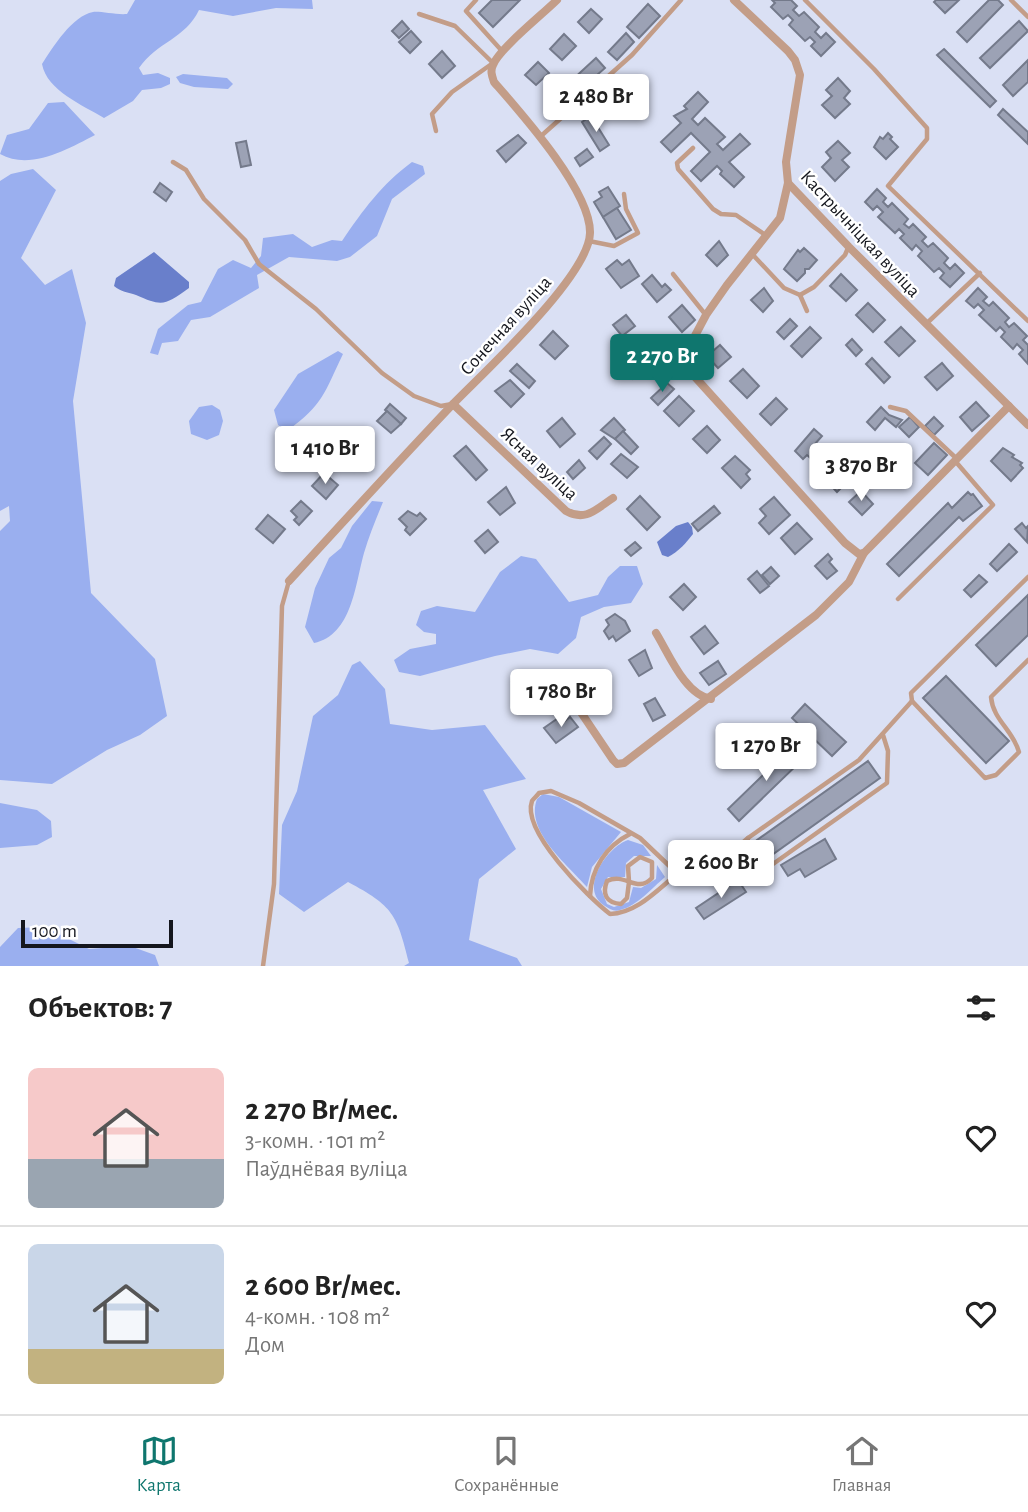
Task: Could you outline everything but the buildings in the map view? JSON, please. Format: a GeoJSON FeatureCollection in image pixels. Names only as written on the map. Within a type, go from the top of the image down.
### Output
{"type":"FeatureCollection","features":[{"type":"Feature","properties":{"kind":"street"},"geometry":{"type":"LineString","coordinates":[[557,0],[503,52],[493,63],[491,72],[494,82],[541,136],[581,201],[588,217],[589,242]]}},
{"type":"Feature","properties":{"kind":"street","name":"Кастрычніцкая вуліца"},"geometry":{"type":"LineString","coordinates":[[734,0],[788,51],[795,60],[800,75],[786,162],[788,183],[1028,425]]}},
{"type":"Feature","properties":{"kind":"street"},"geometry":{"type":"LineString","coordinates":[[788,183],[783,210],[768,237],[727,285],[706,315],[689,347],[687,362],[690,370],[845,543],[859,554],[864,553]]}},
{"type":"Feature","properties":{"kind":"street","name":"Сонечная вуліца"},"geometry":{"type":"LineString","coordinates":[[289,581],[453,404],[525,332],[584,255],[589,242]]}},
{"type":"Feature","properties":{"kind":"street","name":"Ясная вуліца"},"geometry":{"type":"LineString","coordinates":[[453,404],[566,511],[577,517],[587,515],[613,498]]}},
{"type":"Feature","properties":{"kind":"street"},"geometry":{"type":"LineString","coordinates":[[574,702],[613,761],[617,764],[624,763],[711,699],[835,599],[849,582],[864,553],[1009,406]]}},
{"type":"Feature","properties":{"kind":"street"},"geometry":{"type":"LineString","coordinates":[[656,633],[691,688],[702,698],[711,699]]}},
{"type":"Feature","properties":{"kind":"lane"},"geometry":{"type":"LineString","coordinates":[[476,0],[466,11],[503,52]]}},
{"type":"Feature","properties":{"kind":"lane"},"geometry":{"type":"LineString","coordinates":[[541,136],[632,55],[681,0]]}},
{"type":"Feature","properties":{"kind":"lane"},"geometry":{"type":"LineString","coordinates":[[805,0],[928,128],[927,139],[888,187],[1028,321]]}},
{"type":"Feature","properties":{"kind":"lane"},"geometry":{"type":"LineString","coordinates":[[1011,0],[1028,17]]}},
{"type":"Feature","properties":{"kind":"lane"},"geometry":{"type":"LineString","coordinates":[[419,14],[455,26],[493,63],[452,92],[432,114],[436,131]]}},
{"type":"Feature","properties":{"kind":"lane"},"geometry":{"type":"LineString","coordinates":[[693,148],[677,163],[678,169],[713,209],[721,214],[736,215],[768,237]]}},
{"type":"Feature","properties":{"kind":"lane"},"geometry":{"type":"LineString","coordinates":[[173,162],[186,170],[204,199],[245,240],[259,264],[316,309],[382,373],[414,397],[441,406],[453,404]]}},
{"type":"Feature","properties":{"kind":"lane"},"geometry":{"type":"LineString","coordinates":[[589,242],[614,246],[638,233],[638,228],[626,209],[624,194]]}},
{"type":"Feature","properties":{"kind":"lane"},"geometry":{"type":"LineString","coordinates":[[800,295],[814,287],[845,255],[849,247]]}},
{"type":"Feature","properties":{"kind":"lane"},"geometry":{"type":"LineString","coordinates":[[753,255],[784,288],[800,295],[807,311]]}},
{"type":"Feature","properties":{"kind":"lane"},"geometry":{"type":"LineString","coordinates":[[926,324],[980,273]]}},
{"type":"Feature","properties":{"kind":"lane"},"geometry":{"type":"LineString","coordinates":[[673,274],[706,315]]}},
{"type":"Feature","properties":{"kind":"lane"},"geometry":{"type":"LineString","coordinates":[[890,407],[906,411],[956,460],[993,505],[898,598]]}},
{"type":"Feature","properties":{"kind":"lane"},"geometry":{"type":"LineString","coordinates":[[1028,578],[911,693],[912,701],[985,778],[996,775],[1019,752],[1015,738],[992,712],[991,697],[1028,660]]}},
{"type":"Feature","properties":{"kind":"lane"},"geometry":{"type":"LineString","coordinates":[[263,966],[274,884],[282,606],[289,581]]}},
{"type":"Feature","properties":{"kind":"lane"},"geometry":{"type":"LineString","coordinates":[[677,874],[638,906],[622,914],[610,914],[590,897],[538,834],[531,815],[532,802],[539,793],[551,791],[579,803],[640,838],[683,879],[702,878],[748,838],[859,760],[912,701]]}},
{"type":"Feature","properties":{"kind":"lane"},"geometry":{"type":"LineString","coordinates":[[748,838],[747,849],[757,863],[773,864],[887,783],[888,751],[883,735]]}},
{"type":"Feature","properties":{"kind":"lane"},"geometry":{"type":"LineString","coordinates":[[590,897],[595,868],[616,841],[631,834]]}},
{"type":"Feature","properties":{"kind":"lane"},"geometry":{"type":"LineString","coordinates":[[652,862],[640,857],[628,866],[629,882],[627,898],[621,904],[611,903],[606,898],[604,889],[607,881],[615,877],[629,882],[638,886],[647,884],[652,878],[652,862]]}},
{"type":"Feature","properties":{"kind":"lane"},"geometry":{"type":"LineString","coordinates":[[652,862],[658,857]]}},
{"type":"Feature","properties":{"kind":"shaded area"},"geometry":{"type":"Polygon","coordinates":[[[135,0],[312,0],[313,9],[276,8],[233,16],[199,10],[186,28],[154,52],[139,68],[143,75],[158,73],[170,78],[170,84],[142,90],[133,101],[104,118],[58,90],[45,74],[42,64],[64,33],[78,19],[93,12],[127,14],[135,0]]]}},
{"type":"Feature","properties":{"kind":"shaded area"},"geometry":{"type":"Polygon","coordinates":[[[183,74],[227,78],[233,84],[228,89],[194,87],[180,83],[176,77],[183,74]]]}},
{"type":"Feature","properties":{"kind":"shaded area"},"geometry":{"type":"Polygon","coordinates":[[[64,102],[95,135],[61,152],[36,159],[12,159],[0,154],[7,135],[29,129],[48,103],[64,102]]]}},
{"type":"Feature","properties":{"kind":"shaded area"},"geometry":{"type":"Polygon","coordinates":[[[412,162],[423,166],[425,174],[392,199],[377,236],[350,257],[337,261],[289,257],[257,275],[259,288],[210,317],[191,320],[178,341],[162,343],[158,355],[150,353],[158,329],[188,305],[201,302],[218,269],[233,260],[251,268],[261,256],[263,238],[293,234],[312,247],[332,240],[342,241],[374,198],[391,179],[412,162]]]}},
{"type":"Feature","properties":{"kind":"shaded area"},"geometry":{"type":"Polygon","coordinates":[[[33,169],[56,190],[21,258],[45,285],[72,269],[86,323],[73,401],[91,593],[155,659],[167,716],[140,735],[107,750],[52,784],[0,780],[0,531],[10,521],[9,506],[0,511],[0,181],[11,174],[33,169]]]}},
{"type":"Feature","properties":{"kind":"shaded area"},"geometry":{"type":"Polygon","coordinates":[[[154,252],[189,282],[189,288],[169,301],[158,303],[114,286],[116,278],[154,252]]]}},
{"type":"Feature","properties":{"kind":"shaded area"},"geometry":{"type":"Polygon","coordinates":[[[338,351],[343,354],[316,405],[287,431],[278,425],[274,410],[298,374],[338,351]]]}},
{"type":"Feature","properties":{"kind":"shaded area"},"geometry":{"type":"Polygon","coordinates":[[[212,405],[220,410],[223,421],[219,435],[207,440],[191,434],[189,421],[199,407],[212,405]]]}},
{"type":"Feature","properties":{"kind":"shaded area"},"geometry":{"type":"Polygon","coordinates":[[[372,501],[383,502],[366,547],[350,607],[337,630],[314,643],[305,627],[315,588],[329,558],[341,548],[352,526],[372,501]]]}},
{"type":"Feature","properties":{"kind":"shaded area"},"geometry":{"type":"Polygon","coordinates":[[[688,522],[693,534],[672,555],[662,555],[657,542],[676,526],[688,522]]]}},
{"type":"Feature","properties":{"kind":"shaded area"},"geometry":{"type":"Polygon","coordinates":[[[521,556],[536,559],[569,602],[598,595],[608,577],[620,566],[637,566],[643,584],[631,603],[604,607],[581,617],[576,638],[558,654],[530,649],[420,676],[399,672],[394,660],[410,649],[436,644],[436,634],[424,632],[416,625],[421,611],[437,606],[475,612],[500,572],[521,556]]]}},
{"type":"Feature","properties":{"kind":"shaded area"},"geometry":{"type":"Polygon","coordinates":[[[360,661],[385,689],[390,724],[432,730],[485,725],[526,779],[483,790],[516,849],[479,879],[469,940],[517,958],[522,966],[404,966],[409,963],[396,922],[384,905],[363,890],[348,882],[304,912],[279,894],[282,825],[297,791],[313,716],[338,695],[352,665],[360,661]]]}},
{"type":"Feature","properties":{"kind":"shaded area"},"geometry":{"type":"Polygon","coordinates":[[[543,794],[559,797],[621,832],[592,867],[587,887],[542,835],[535,811],[537,799],[543,794]]]}},
{"type":"Feature","properties":{"kind":"shaded area"},"geometry":{"type":"Polygon","coordinates":[[[0,803],[37,810],[51,821],[52,837],[37,845],[0,848],[0,803]]]}},
{"type":"Feature","properties":{"kind":"shaded area"},"geometry":{"type":"Polygon","coordinates":[[[628,840],[643,845],[651,856],[634,856],[626,863],[625,877],[608,877],[601,889],[607,904],[614,907],[629,902],[633,887],[641,888],[656,879],[657,865],[665,877],[632,905],[614,910],[597,899],[595,879],[604,859],[628,840]]]}},
{"type":"Feature","properties":{"kind":"shaded area"},"geometry":{"type":"Polygon","coordinates":[[[45,927],[89,949],[130,946],[155,955],[159,966],[0,966],[0,947],[18,928],[45,927]]]}}]}
